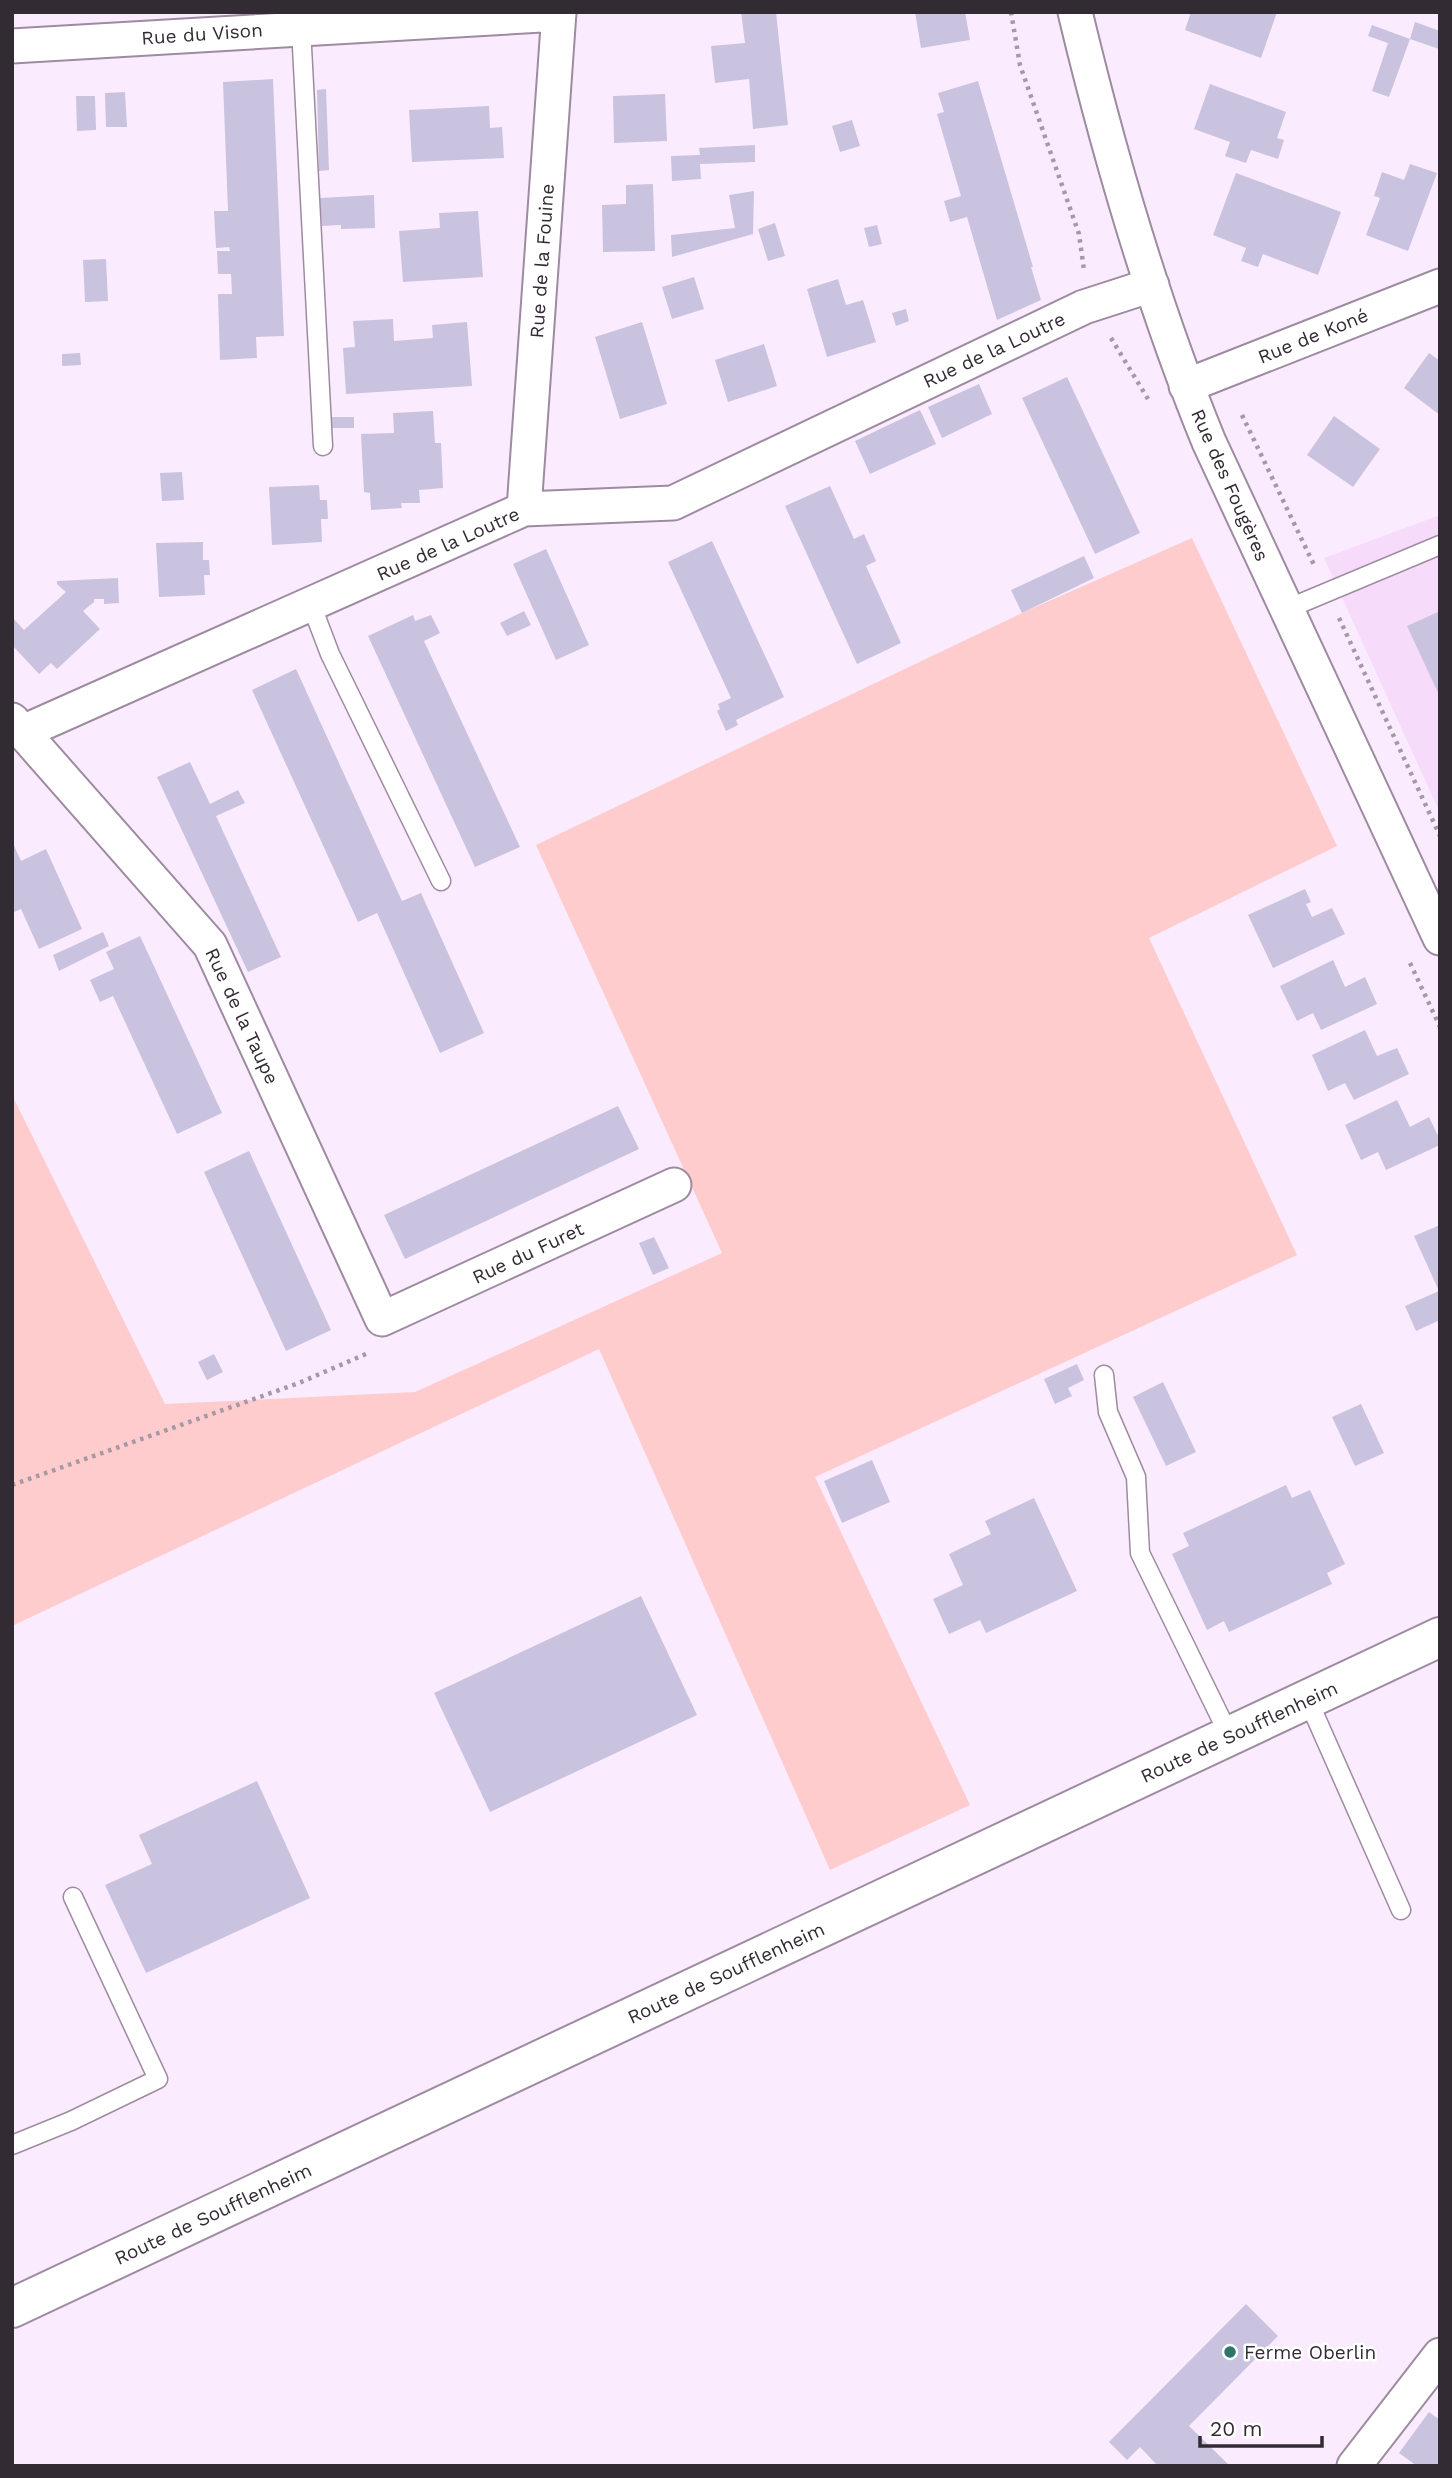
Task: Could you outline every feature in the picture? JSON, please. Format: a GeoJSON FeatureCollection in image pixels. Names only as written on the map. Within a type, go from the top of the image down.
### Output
{"type":"FeatureCollection","features":[{"type":"Feature","properties":{"kind":"main road","name":"Route de Soufflenheim"},"geometry":{"type":"LineString","coordinates":[[12,2308],[1440,1637]]}},
{"type":"Feature","properties":{"kind":"street","name":"Rue des Fougères"},"geometry":{"type":"LineString","coordinates":[[1075,12],[1130,220],[1186,386],[1209,442],[1440,938]]}},
{"type":"Feature","properties":{"kind":"street","name":"Rue du Vison"},"geometry":{"type":"LineString","coordinates":[[12,47],[559,13]]}},
{"type":"Feature","properties":{"kind":"street","name":"Rue de la Fouine"},"geometry":{"type":"LineString","coordinates":[[524,509],[559,13]]}},
{"type":"Feature","properties":{"kind":"street","name":"Rue de la Loutre"},"geometry":{"type":"LineString","coordinates":[[18,726],[311,604],[524,509],[673,503],[1084,307],[1152,285]]}},
{"type":"Feature","properties":{"kind":"street","name":"Rue de Koné"},"geometry":{"type":"LineString","coordinates":[[1186,386],[1440,286]]}},
{"type":"Feature","properties":{"kind":"street","name":"Rue de la Taupe"},"geometry":{"type":"LineString","coordinates":[[18,726],[210,945],[382,1319]]}},
{"type":"Feature","properties":{"kind":"street","name":"Rue du Furet"},"geometry":{"type":"LineString","coordinates":[[382,1319],[674,1185]]}},
{"type":"Feature","properties":{"kind":"street"},"geometry":{"type":"LineString","coordinates":[[1354,2466],[1440,2355]]}},
{"type":"Feature","properties":{"kind":"lane"},"geometry":{"type":"LineString","coordinates":[[300,27],[323,446]]}},
{"type":"Feature","properties":{"kind":"lane"},"geometry":{"type":"LineString","coordinates":[[1287,610],[1440,545]]}},
{"type":"Feature","properties":{"kind":"lane"},"geometry":{"type":"LineString","coordinates":[[311,604],[330,653],[441,881]]}},
{"type":"Feature","properties":{"kind":"lane"},"geometry":{"type":"LineString","coordinates":[[1104,1375],[1108,1412],[1136,1477],[1140,1553],[1230,1737]]}},
{"type":"Feature","properties":{"kind":"lane"},"geometry":{"type":"LineString","coordinates":[[1308,1700],[1401,1910]]}},
{"type":"Feature","properties":{"kind":"lane"},"geometry":{"type":"LineString","coordinates":[[12,2145],[71,2121],[158,2079],[73,1897]]}},
{"type":"Feature","properties":{"kind":"path"},"geometry":{"type":"LineString","coordinates":[[1222,372],[1440,836]]}},
{"type":"Feature","properties":{"kind":"path"},"geometry":{"type":"LineString","coordinates":[[12,1485],[299,1383],[367,1353],[382,1319]]}},
{"type":"Feature","properties":{"kind":"shaded area"},"geometry":{"type":"Polygon","coordinates":[[[1440,515],[1440,813],[1324,558],[1440,515]]]}},
{"type":"Feature","properties":{"kind":"shaded area"},"geometry":{"type":"Polygon","coordinates":[[[1192,538],[1337,846],[1149,938],[1297,1255],[815,1477],[970,1805],[830,1870],[599,1349],[12,1626],[12,1095],[165,1404],[415,1392],[722,1253],[536,845],[1022,613],[1192,538]]]}},
{"type":"Feature","properties":{"kind":"building"},"geometry":{"type":"Polygon","coordinates":[[[741,12],[776,12],[788,125],[753,129],[749,79],[715,83],[711,46],[745,43],[741,12]]]}},
{"type":"Feature","properties":{"kind":"building"},"geometry":{"type":"Polygon","coordinates":[[[915,12],[965,12],[970,40],[921,48],[915,12]]]}},
{"type":"Feature","properties":{"kind":"building"},"geometry":{"type":"Polygon","coordinates":[[[1191,12],[1277,12],[1261,58],[1185,30],[1191,12]]]}},
{"type":"Feature","properties":{"kind":"building"},"geometry":{"type":"Polygon","coordinates":[[[1415,22],[1440,31],[1439,49],[1410,39],[1415,22]]]}},
{"type":"Feature","properties":{"kind":"building"},"geometry":{"type":"Polygon","coordinates":[[[1372,25],[1410,39],[1389,97],[1372,91],[1388,43],[1368,36],[1372,25]]]}},
{"type":"Feature","properties":{"kind":"building"},"geometry":{"type":"Polygon","coordinates":[[[273,79],[284,336],[256,337],[257,358],[220,360],[218,294],[232,294],[231,274],[218,274],[217,251],[230,251],[229,247],[216,248],[214,211],[228,211],[223,82],[273,79]]]}},
{"type":"Feature","properties":{"kind":"building"},"geometry":{"type":"Polygon","coordinates":[[[978,81],[1041,300],[997,320],[967,217],[950,222],[944,201],[961,196],[937,114],[944,112],[938,93],[978,81]]]}},
{"type":"Feature","properties":{"kind":"building"},"geometry":{"type":"Polygon","coordinates":[[[1210,84],[1286,112],[1277,138],[1284,140],[1278,159],[1251,150],[1246,163],[1225,156],[1230,142],[1194,129],[1210,84]]]}},
{"type":"Feature","properties":{"kind":"building"},"geometry":{"type":"Polygon","coordinates":[[[326,89],[329,170],[319,171],[317,90],[326,89]]]}},
{"type":"Feature","properties":{"kind":"building"},"geometry":{"type":"Polygon","coordinates":[[[125,92],[127,127],[106,127],[105,93],[125,92]]]}},
{"type":"Feature","properties":{"kind":"building"},"geometry":{"type":"Polygon","coordinates":[[[665,94],[667,141],[614,143],[613,96],[665,94]]]}},
{"type":"Feature","properties":{"kind":"building"},"geometry":{"type":"Polygon","coordinates":[[[76,96],[95,96],[96,130],[77,131],[76,96]]]}},
{"type":"Feature","properties":{"kind":"building"},"geometry":{"type":"Polygon","coordinates":[[[489,106],[490,128],[502,127],[504,158],[412,162],[409,110],[489,106]]]}},
{"type":"Feature","properties":{"kind":"building"},"geometry":{"type":"Polygon","coordinates":[[[852,120],[860,146],[840,152],[832,126],[852,120]]]}},
{"type":"Feature","properties":{"kind":"building"},"geometry":{"type":"Polygon","coordinates":[[[755,145],[755,162],[700,164],[701,179],[672,181],[671,156],[700,155],[699,148],[755,145]]]}},
{"type":"Feature","properties":{"kind":"building"},"geometry":{"type":"Polygon","coordinates":[[[1410,164],[1437,173],[1408,251],[1366,235],[1380,198],[1374,196],[1382,172],[1404,180],[1410,164]]]}},
{"type":"Feature","properties":{"kind":"building"},"geometry":{"type":"Polygon","coordinates":[[[1236,173],[1341,212],[1318,275],[1263,254],[1258,267],[1241,261],[1246,248],[1213,235],[1236,173]]]}},
{"type":"Feature","properties":{"kind":"building"},"geometry":{"type":"Polygon","coordinates":[[[653,184],[655,251],[603,252],[602,205],[626,204],[626,185],[653,184]]]}},
{"type":"Feature","properties":{"kind":"building"},"geometry":{"type":"Polygon","coordinates":[[[754,191],[753,234],[672,257],[671,235],[735,228],[729,195],[754,191]]]}},
{"type":"Feature","properties":{"kind":"building"},"geometry":{"type":"Polygon","coordinates":[[[374,195],[375,228],[341,229],[341,225],[322,226],[320,198],[374,195]]]}},
{"type":"Feature","properties":{"kind":"building"},"geometry":{"type":"Polygon","coordinates":[[[478,211],[483,277],[403,282],[399,231],[440,228],[439,213],[478,211]]]}},
{"type":"Feature","properties":{"kind":"building"},"geometry":{"type":"Polygon","coordinates":[[[775,223],[785,256],[768,261],[758,229],[775,223]]]}},
{"type":"Feature","properties":{"kind":"building"},"geometry":{"type":"Polygon","coordinates":[[[877,225],[882,244],[869,247],[864,228],[877,225]]]}},
{"type":"Feature","properties":{"kind":"building"},"geometry":{"type":"Polygon","coordinates":[[[106,259],[108,301],[85,302],[83,260],[106,259]]]}},
{"type":"Feature","properties":{"kind":"building"},"geometry":{"type":"Polygon","coordinates":[[[694,277],[704,309],[672,319],[662,287],[694,277]]]}},
{"type":"Feature","properties":{"kind":"building"},"geometry":{"type":"Polygon","coordinates":[[[838,279],[846,305],[863,300],[876,342],[827,357],[807,289],[838,279]]]}},
{"type":"Feature","properties":{"kind":"building"},"geometry":{"type":"Polygon","coordinates":[[[906,309],[909,321],[896,326],[892,313],[906,309]]]}},
{"type":"Feature","properties":{"kind":"building"},"geometry":{"type":"Polygon","coordinates":[[[393,319],[394,341],[433,338],[432,325],[467,322],[472,386],[346,394],[343,348],[355,347],[353,321],[393,319]]]}},
{"type":"Feature","properties":{"kind":"building"},"geometry":{"type":"Polygon","coordinates":[[[642,322],[667,404],[620,419],[595,337],[642,322]]]}},
{"type":"Feature","properties":{"kind":"building"},"geometry":{"type":"Polygon","coordinates":[[[764,344],[777,386],[728,402],[715,360],[764,344]]]}},
{"type":"Feature","properties":{"kind":"building"},"geometry":{"type":"Polygon","coordinates":[[[80,353],[81,365],[62,366],[62,354],[80,353]]]}},
{"type":"Feature","properties":{"kind":"building"},"geometry":{"type":"Polygon","coordinates":[[[1429,353],[1440,361],[1440,415],[1404,388],[1429,353]]]}},
{"type":"Feature","properties":{"kind":"building"},"geometry":{"type":"Polygon","coordinates":[[[1067,377],[1140,533],[1095,554],[1022,398],[1067,377]]]}},
{"type":"Feature","properties":{"kind":"building"},"geometry":{"type":"Polygon","coordinates":[[[979,384],[992,414],[942,438],[928,407],[979,384]]]}},
{"type":"Feature","properties":{"kind":"building"},"geometry":{"type":"Polygon","coordinates":[[[920,410],[936,444],[870,474],[855,441],[920,410]]]}},
{"type":"Feature","properties":{"kind":"building"},"geometry":{"type":"Polygon","coordinates":[[[433,411],[435,443],[441,443],[443,488],[419,490],[420,503],[401,503],[402,508],[371,510],[370,493],[364,492],[361,434],[394,433],[393,413],[433,411]]]}},
{"type":"Feature","properties":{"kind":"building"},"geometry":{"type":"Polygon","coordinates":[[[1334,416],[1380,449],[1353,487],[1307,455],[1334,416]]]}},
{"type":"Feature","properties":{"kind":"building"},"geometry":{"type":"Polygon","coordinates":[[[330,417],[354,417],[354,428],[330,428],[330,417]]]}},
{"type":"Feature","properties":{"kind":"building"},"geometry":{"type":"Polygon","coordinates":[[[182,472],[184,500],[162,501],[160,473],[182,472]]]}},
{"type":"Feature","properties":{"kind":"building"},"geometry":{"type":"Polygon","coordinates":[[[319,485],[320,500],[327,500],[328,519],[321,519],[322,542],[272,545],[269,487],[319,485]]]}},
{"type":"Feature","properties":{"kind":"building"},"geometry":{"type":"Polygon","coordinates":[[[830,486],[854,539],[864,534],[876,561],[866,566],[901,643],[857,664],[785,506],[830,486]]]}},
{"type":"Feature","properties":{"kind":"building"},"geometry":{"type":"Polygon","coordinates":[[[712,541],[784,697],[736,720],[738,725],[726,731],[717,711],[720,709],[718,704],[731,698],[668,562],[712,541]]]}},
{"type":"Feature","properties":{"kind":"building"},"geometry":{"type":"Polygon","coordinates":[[[203,542],[203,560],[209,560],[210,575],[204,575],[205,595],[159,597],[156,543],[203,542]]]}},
{"type":"Feature","properties":{"kind":"building"},"geometry":{"type":"Polygon","coordinates":[[[546,549],[589,645],[556,660],[513,564],[546,549]]]}},
{"type":"Feature","properties":{"kind":"building"},"geometry":{"type":"Polygon","coordinates":[[[1084,556],[1094,578],[1022,613],[1011,590],[1084,556]]]}},
{"type":"Feature","properties":{"kind":"building"},"geometry":{"type":"Polygon","coordinates":[[[118,578],[119,603],[104,604],[104,599],[94,599],[83,611],[100,629],[57,669],[51,663],[39,674],[12,645],[12,617],[24,630],[66,592],[57,581],[118,578]]]}},
{"type":"Feature","properties":{"kind":"building"},"geometry":{"type":"Polygon","coordinates":[[[524,611],[531,625],[507,636],[500,623],[524,611]]]}},
{"type":"Feature","properties":{"kind":"building"},"geometry":{"type":"Polygon","coordinates":[[[1440,611],[1440,697],[1407,626],[1440,611]]]}},
{"type":"Feature","properties":{"kind":"building"},"geometry":{"type":"Polygon","coordinates":[[[413,615],[415,621],[431,615],[440,633],[424,641],[520,847],[475,867],[368,636],[413,615]]]}},
{"type":"Feature","properties":{"kind":"building"},"geometry":{"type":"Polygon","coordinates":[[[296,669],[402,901],[421,893],[484,1033],[440,1053],[377,913],[358,922],[252,690],[296,669]]]}},
{"type":"Feature","properties":{"kind":"building"},"geometry":{"type":"Polygon","coordinates":[[[190,762],[210,804],[238,790],[245,803],[216,816],[281,957],[248,972],[157,777],[190,762]]]}},
{"type":"Feature","properties":{"kind":"building"},"geometry":{"type":"Polygon","coordinates":[[[12,841],[21,861],[46,849],[82,929],[39,949],[21,909],[12,913],[12,841]]]}},
{"type":"Feature","properties":{"kind":"building"},"geometry":{"type":"Polygon","coordinates":[[[1305,889],[1311,902],[1306,904],[1312,917],[1332,908],[1345,934],[1273,968],[1248,915],[1305,889]]]}},
{"type":"Feature","properties":{"kind":"building"},"geometry":{"type":"Polygon","coordinates":[[[103,932],[109,946],[59,971],[53,955],[103,932]]]}},
{"type":"Feature","properties":{"kind":"building"},"geometry":{"type":"Polygon","coordinates":[[[140,936],[222,1113],[177,1134],[113,996],[100,1002],[90,980],[114,969],[106,952],[140,936]]]}},
{"type":"Feature","properties":{"kind":"building"},"geometry":{"type":"Polygon","coordinates":[[[1333,960],[1345,987],[1365,977],[1377,1004],[1321,1030],[1313,1013],[1297,1021],[1280,986],[1333,960]]]}},
{"type":"Feature","properties":{"kind":"building"},"geometry":{"type":"Polygon","coordinates":[[[1365,1030],[1377,1056],[1397,1048],[1409,1074],[1354,1100],[1345,1083],[1328,1091],[1312,1055],[1365,1030]]]}},
{"type":"Feature","properties":{"kind":"building"},"geometry":{"type":"Polygon","coordinates":[[[1397,1100],[1410,1127],[1429,1117],[1440,1145],[1386,1170],[1378,1152],[1361,1160],[1345,1125],[1397,1100]]]}},
{"type":"Feature","properties":{"kind":"building"},"geometry":{"type":"Polygon","coordinates":[[[618,1106],[639,1149],[405,1259],[384,1215],[618,1106]]]}},
{"type":"Feature","properties":{"kind":"building"},"geometry":{"type":"Polygon","coordinates":[[[249,1151],[331,1330],[286,1351],[204,1172],[249,1151]]]}},
{"type":"Feature","properties":{"kind":"building"},"geometry":{"type":"Polygon","coordinates":[[[1440,1225],[1440,1320],[1416,1331],[1405,1306],[1439,1291],[1414,1236],[1440,1225]]]}},
{"type":"Feature","properties":{"kind":"building"},"geometry":{"type":"Polygon","coordinates":[[[654,1237],[669,1268],[653,1275],[639,1243],[654,1237]]]}},
{"type":"Feature","properties":{"kind":"building"},"geometry":{"type":"Polygon","coordinates":[[[214,1354],[223,1372],[207,1380],[198,1362],[214,1354]]]}},
{"type":"Feature","properties":{"kind":"building"},"geometry":{"type":"Polygon","coordinates":[[[1077,1364],[1084,1380],[1068,1388],[1072,1396],[1055,1404],[1044,1379],[1077,1364]]]}},
{"type":"Feature","properties":{"kind":"building"},"geometry":{"type":"Polygon","coordinates":[[[1163,1382],[1196,1452],[1166,1466],[1133,1397],[1163,1382]]]}},
{"type":"Feature","properties":{"kind":"building"},"geometry":{"type":"Polygon","coordinates":[[[1361,1404],[1384,1453],[1355,1466],[1332,1417],[1361,1404]]]}},
{"type":"Feature","properties":{"kind":"building"},"geometry":{"type":"Polygon","coordinates":[[[872,1460],[890,1502],[842,1523],[824,1481],[872,1460]]]}},
{"type":"Feature","properties":{"kind":"building"},"geometry":{"type":"Polygon","coordinates":[[[1286,1485],[1292,1498],[1310,1490],[1345,1564],[1327,1573],[1332,1584],[1229,1632],[1224,1621],[1207,1630],[1172,1554],[1189,1546],[1183,1533],[1286,1485]]]}},
{"type":"Feature","properties":{"kind":"building"},"geometry":{"type":"Polygon","coordinates":[[[1034,1498],[1077,1591],[986,1633],[980,1620],[949,1634],[933,1599],[963,1585],[949,1554],[991,1534],[985,1521],[1034,1498]]]}},
{"type":"Feature","properties":{"kind":"building"},"geometry":{"type":"Polygon","coordinates":[[[641,1596],[697,1715],[490,1812],[434,1693],[641,1596]]]}},
{"type":"Feature","properties":{"kind":"building"},"geometry":{"type":"Polygon","coordinates":[[[257,1781],[310,1898],[146,1973],[105,1885],[152,1864],[139,1835],[257,1781]]]}},
{"type":"Feature","properties":{"kind":"building"},"geometry":{"type":"Polygon","coordinates":[[[1246,2304],[1278,2336],[1189,2426],[1230,2466],[1158,2466],[1140,2447],[1127,2460],[1109,2442],[1246,2304]]]}},
{"type":"Feature","properties":{"kind":"building"},"geometry":{"type":"Polygon","coordinates":[[[1429,2412],[1440,2420],[1440,2466],[1417,2466],[1399,2453],[1429,2412]]]}},
{"type":"Feature","properties":{"kind":"place","name":"Ferme Oberlin"},"geometry":{"type":"Point","coordinates":[1230,2352]}}]}
